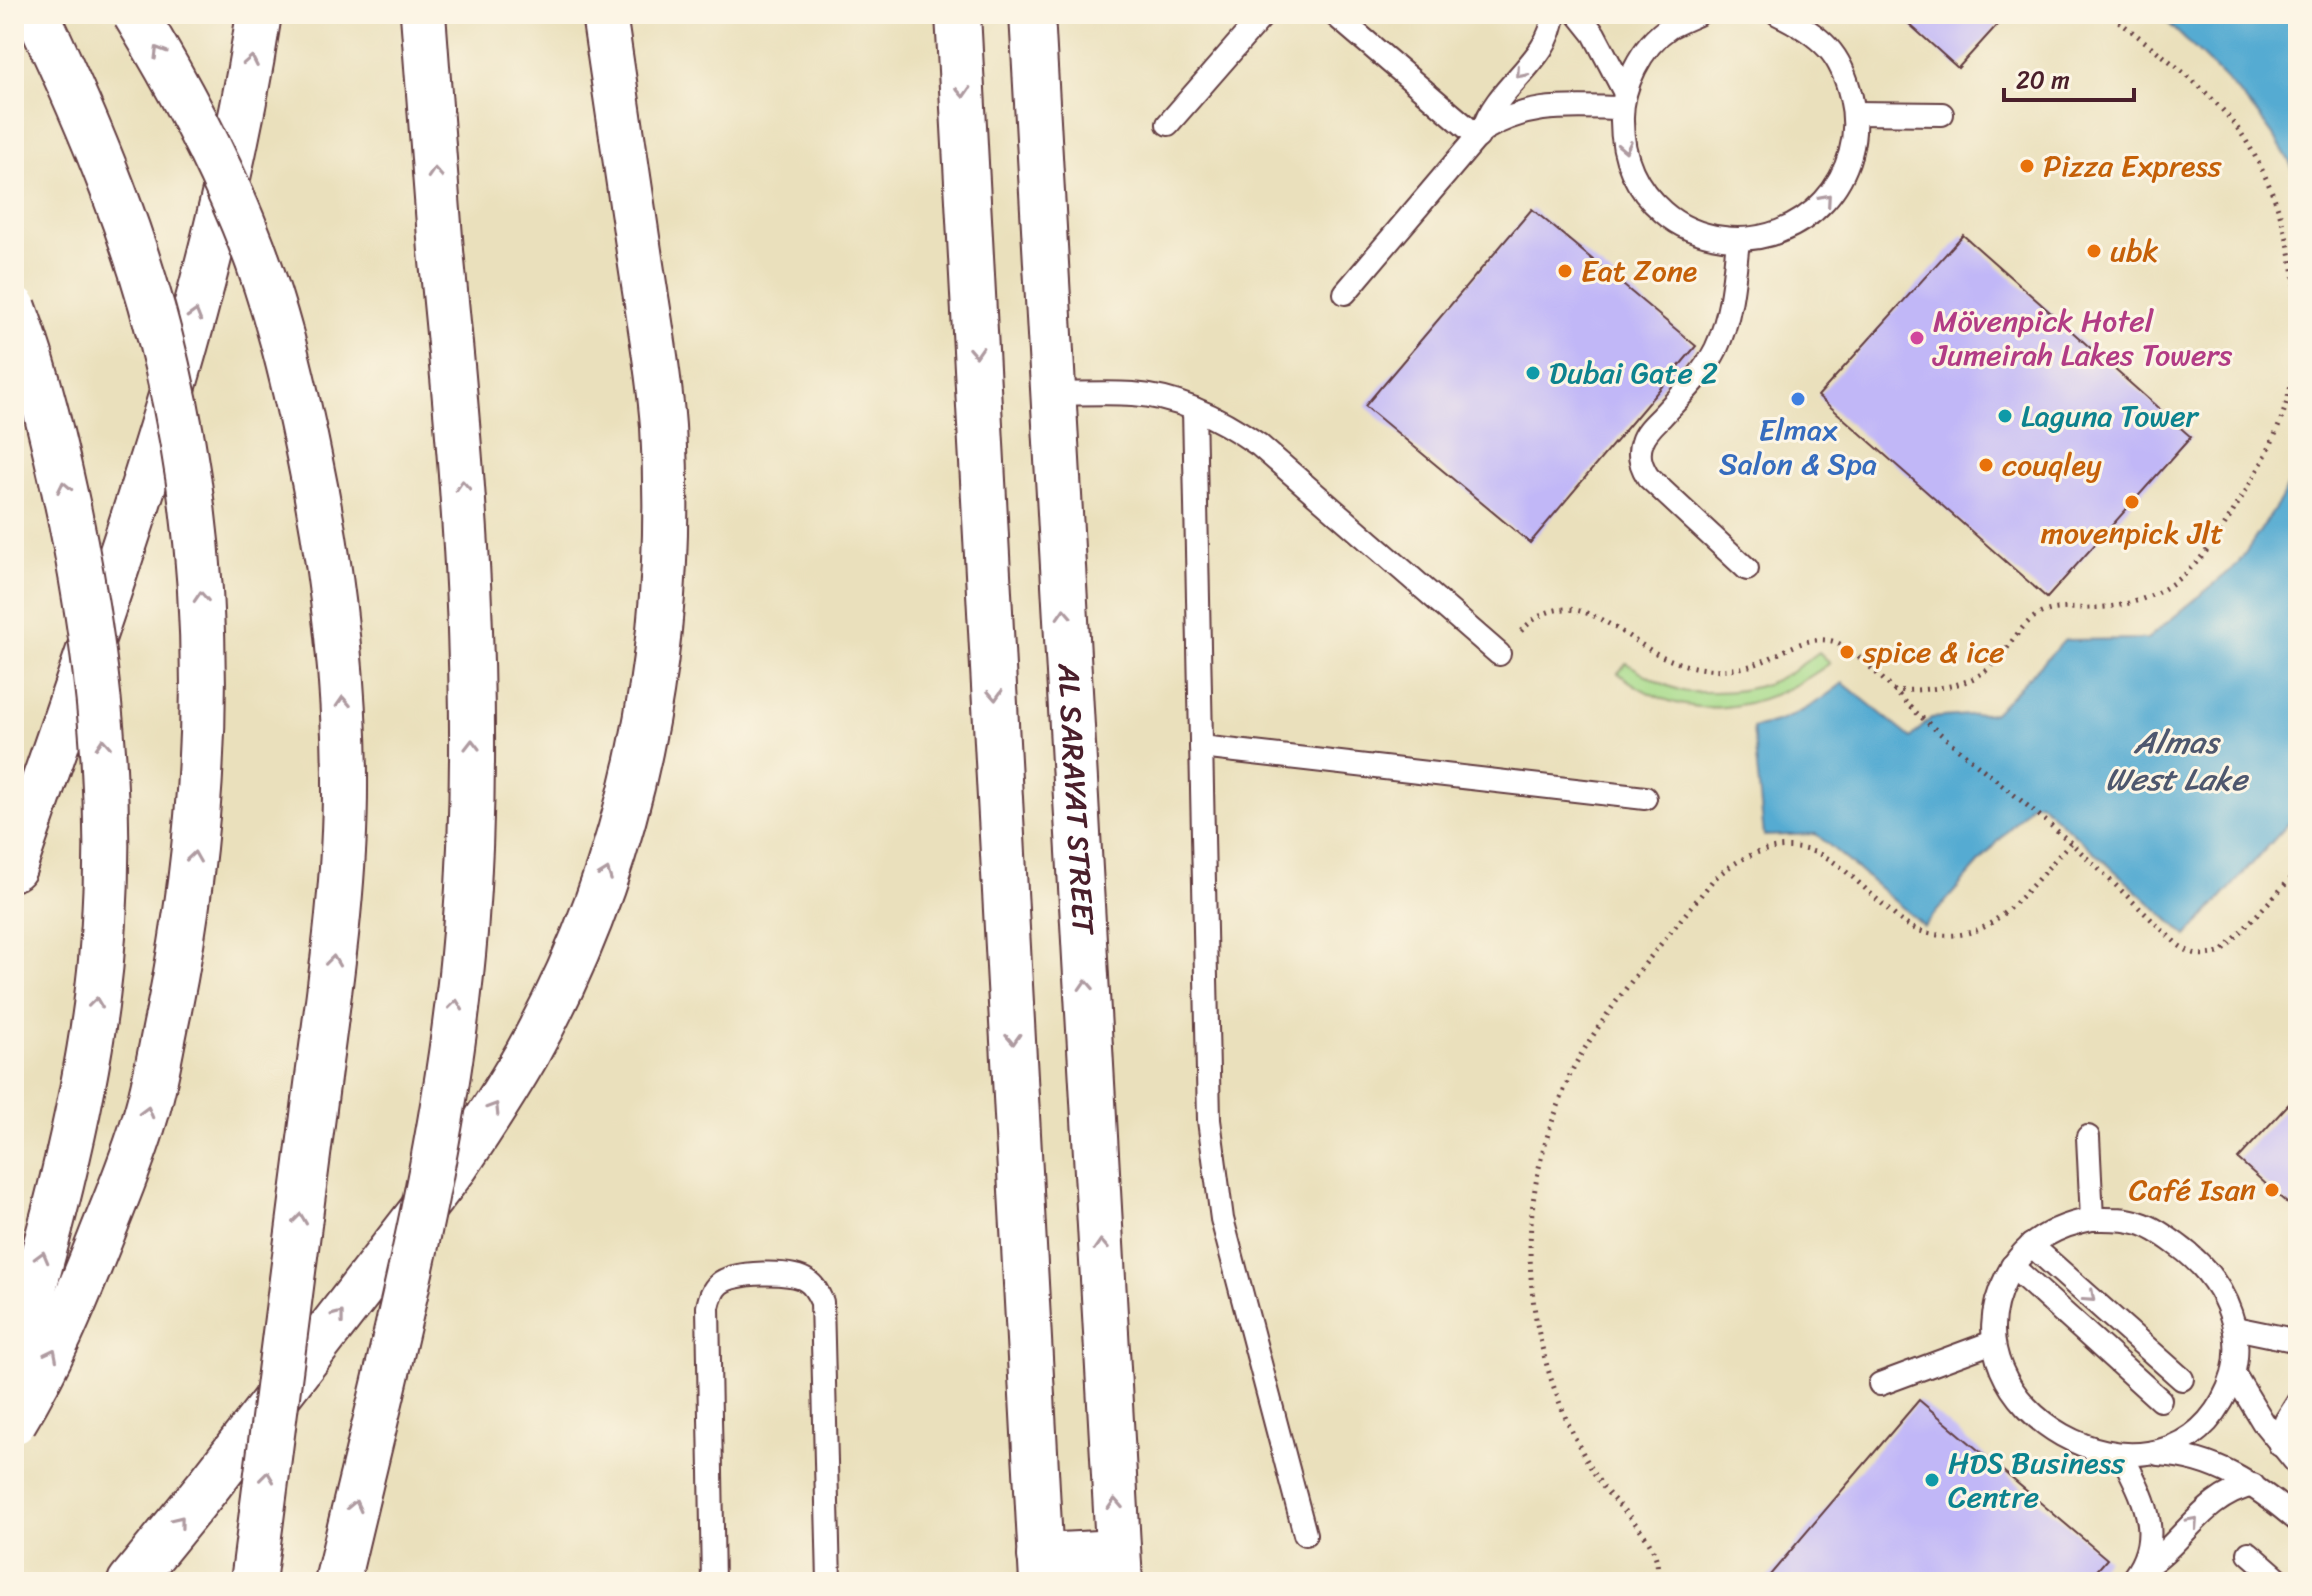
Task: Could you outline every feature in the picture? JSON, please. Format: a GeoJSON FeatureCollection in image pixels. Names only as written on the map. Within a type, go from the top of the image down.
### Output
{"type":"FeatureCollection","features":[{"type":"Feature","properties":{"kind":"main road"},"geometry":{"type":"LineString","coordinates":[[14,1422],[70,1315],[146,1118],[187,910],[196,842],[204,705],[203,623],[192,500],[167,365],[150,299],[116,195],[80,106],[37,14]]}},
{"type":"Feature","properties":{"kind":"main road"},"geometry":{"type":"LineString","coordinates":[[135,14],[173,76],[211,149],[244,225],[272,303],[294,382],[316,489],[340,662],[345,780],[340,897],[253,1582]]}},
{"type":"Feature","properties":{"kind":"main road"},"geometry":{"type":"LineString","coordinates":[[14,868],[155,454],[200,295],[231,163],[259,14]]}},
{"type":"Feature","properties":{"kind":"main road"},"geometry":{"type":"LineString","coordinates":[[337,1582],[432,1173],[451,1054],[464,935],[472,815],[470,583],[423,14]]}},
{"type":"Feature","properties":{"kind":"main road"},"geometry":{"type":"LineString","coordinates":[[130,1582],[456,1166],[527,1053],[558,994],[612,857],[642,743],[659,642],[665,569],[666,496],[663,422],[654,349],[604,14]]}},
{"type":"Feature","properties":{"kind":"main road"},"geometry":{"type":"LineString","coordinates":[[958,14],[1041,1569],[1119,1567]]}},
{"type":"Feature","properties":{"kind":"main road","name":"AL SARAYAT STREET"},"geometry":{"type":"LineString","coordinates":[[1032,14],[1119,1567]]}},
{"type":"Feature","properties":{"kind":"main road"},"geometry":{"type":"LineString","coordinates":[[14,308],[49,417],[87,612],[99,692],[108,850],[101,961],[83,1080],[51,1223],[14,1359]]}},
{"type":"Feature","properties":{"kind":"lane"},"geometry":{"type":"LineString","coordinates":[[1168,124],[1264,14]]}},
{"type":"Feature","properties":{"kind":"lane"},"geometry":{"type":"LineString","coordinates":[[1334,14],[1481,134]]}},
{"type":"Feature","properties":{"kind":"lane"},"geometry":{"type":"LineString","coordinates":[[1481,134],[1491,109],[1547,38],[1554,14]]}},
{"type":"Feature","properties":{"kind":"lane"},"geometry":{"type":"LineString","coordinates":[[1578,14],[1594,34],[1623,100]]}},
{"type":"Feature","properties":{"kind":"lane"},"geometry":{"type":"LineString","coordinates":[[1698,14],[1669,28],[1641,57],[1623,100],[1622,140],[1631,172],[1649,200],[1674,222],[1705,235],[1738,240],[1770,235],[1800,223],[1825,202],[1843,176],[1854,146],[1855,113],[1847,80],[1830,50],[1804,27],[1778,14]]}},
{"type":"Feature","properties":{"kind":"lane"},"geometry":{"type":"LineString","coordinates":[[1345,293],[1481,134],[1501,119],[1540,108],[1623,100]]}},
{"type":"Feature","properties":{"kind":"lane"},"geometry":{"type":"LineString","coordinates":[[1855,113],[1942,114]]}},
{"type":"Feature","properties":{"kind":"lane"},"geometry":{"type":"LineString","coordinates":[[1738,240],[1731,300],[1715,351],[1701,373],[1649,430],[1639,453],[1641,466],[1648,477],[1747,569]]}},
{"type":"Feature","properties":{"kind":"lane"},"geometry":{"type":"LineString","coordinates":[[1052,394],[1134,394],[1168,399],[1231,425],[1259,445],[1499,654]]}},
{"type":"Feature","properties":{"kind":"lane"},"geometry":{"type":"LineString","coordinates":[[1194,409],[1209,1120],[1222,1219],[1305,1534]]}},
{"type":"Feature","properties":{"kind":"lane"},"geometry":{"type":"LineString","coordinates":[[1201,747],[1645,798]]}},
{"type":"Feature","properties":{"kind":"lane"},"geometry":{"type":"LineString","coordinates":[[2088,1137],[2092,1219]]}},
{"type":"Feature","properties":{"kind":"lane"},"geometry":{"type":"LineString","coordinates":[[2148,1453],[2177,1443],[2202,1426],[2222,1402],[2234,1374],[2237,1351],[2230,1306],[2197,1258],[2164,1235],[2141,1224],[2117,1219],[2070,1223],[2049,1232],[2031,1245],[2012,1266],[2000,1290],[1993,1316],[1993,1342],[1999,1366],[2010,1389],[2032,1413],[2090,1449],[2122,1455],[2176,1455],[2203,1461],[2253,1485],[2298,1521]]}},
{"type":"Feature","properties":{"kind":"lane"},"geometry":{"type":"LineString","coordinates":[[2031,1245],[2182,1379]]}},
{"type":"Feature","properties":{"kind":"lane"},"geometry":{"type":"LineString","coordinates":[[2012,1266],[2160,1400]]}},
{"type":"Feature","properties":{"kind":"lane"},"geometry":{"type":"LineString","coordinates":[[713,1582],[708,1307],[711,1294],[719,1284],[731,1277],[783,1274],[808,1281],[817,1290],[822,1302],[829,1582]]}},
{"type":"Feature","properties":{"kind":"lane"},"geometry":{"type":"LineString","coordinates":[[2235,1328],[2298,1341]]}},
{"type":"Feature","properties":{"kind":"lane"},"geometry":{"type":"LineString","coordinates":[[1880,1384],[1993,1342]]}},
{"type":"Feature","properties":{"kind":"lane"},"geometry":{"type":"LineString","coordinates":[[2234,1374],[2247,1399],[2298,1465]]}},
{"type":"Feature","properties":{"kind":"lane"},"geometry":{"type":"LineString","coordinates":[[2280,1445],[2286,1421],[2298,1402]]}},
{"type":"Feature","properties":{"kind":"lane"},"geometry":{"type":"LineString","coordinates":[[2122,1455],[2148,1511],[2150,1532],[2147,1552],[2132,1579]]}},
{"type":"Feature","properties":{"kind":"lane"},"geometry":{"type":"LineString","coordinates":[[2132,1579],[2163,1554],[2218,1498],[2253,1485]]}},
{"type":"Feature","properties":{"kind":"lane"},"geometry":{"type":"LineString","coordinates":[[2249,1553],[2282,1582]]}},
{"type":"Feature","properties":{"kind":"path"},"geometry":{"type":"LineString","coordinates":[[1893,691],[1949,688],[1967,683],[1998,660],[2027,623],[2038,615],[2051,610],[2123,604],[2152,596],[2179,579],[2218,536],[2257,473],[2285,407],[2298,338],[2294,267],[2276,198],[2242,135],[2195,82],[2110,14]]}},
{"type":"Feature","properties":{"kind":"path"},"geometry":{"type":"LineString","coordinates":[[1499,654],[1534,618],[1550,611],[1569,609],[1586,612],[1664,658],[1694,668],[1726,670],[1757,664],[1801,643],[1833,641],[1849,649],[1919,715],[2070,843],[2191,954],[2206,956],[2222,952],[2298,871]]}},
{"type":"Feature","properties":{"kind":"path"},"geometry":{"type":"LineString","coordinates":[[1656,1582],[1656,1555],[1600,1483],[1565,1419],[1541,1350],[1530,1279],[1532,1205],[1546,1134],[1574,1067],[1613,1005],[1713,880],[1732,863],[1755,852],[1781,847],[1807,850],[1831,860],[1909,926],[1945,936],[1982,929],[1998,919],[2070,843]]}},
{"type":"Feature","properties":{"kind":"green space"},"geometry":{"type":"Polygon","coordinates":[[[1819,652],[1830,663],[1804,680],[1752,702],[1725,707],[1698,707],[1671,702],[1644,690],[1618,673],[1627,663],[1661,683],[1683,691],[1726,692],[1755,687],[1780,678],[1819,652]]]}},
{"type":"Feature","properties":{"kind":"water"},"geometry":{"type":"Polygon","coordinates":[[[2159,14],[2298,14],[2298,179],[2286,155],[2254,111],[2159,14]]]}},
{"type":"Feature","properties":{"kind":"water","name":"Almas West Lake"},"geometry":{"type":"Polygon","coordinates":[[[2298,468],[2298,813],[2187,936],[2039,802],[2031,804],[1924,926],[1816,834],[1764,836],[1753,728],[1801,712],[1843,683],[1911,738],[1931,718],[1994,713],[2065,640],[2147,639],[2237,565],[2298,468]]]}},
{"type":"Feature","properties":{"kind":"building"},"geometry":{"type":"Polygon","coordinates":[[[1898,14],[2007,14],[1958,68],[1898,14]]]}},
{"type":"Feature","properties":{"kind":"building","name":"Dubai Gate 2"},"geometry":{"type":"Polygon","coordinates":[[[1532,209],[1696,346],[1530,543],[1365,406],[1532,209]]]}},
{"type":"Feature","properties":{"kind":"building","name":"Laguna Tower"},"geometry":{"type":"Polygon","coordinates":[[[1963,235],[2191,437],[2047,598],[1818,396],[1963,235]]]}},
{"type":"Feature","properties":{"kind":"building"},"geometry":{"type":"Polygon","coordinates":[[[2298,1094],[2298,1213],[2238,1159],[2298,1094]]]}},
{"type":"Feature","properties":{"kind":"building","name":"HDS Business Centre"},"geometry":{"type":"Polygon","coordinates":[[[1919,1400],[2107,1559],[2087,1582],[1764,1582],[1919,1400]]]}},
{"type":"Feature","properties":{"kind":"place","name":"Pizza Express"},"geometry":{"type":"Point","coordinates":[2027,166]}},
{"type":"Feature","properties":{"kind":"place","name":"ubk"},"geometry":{"type":"Point","coordinates":[2094,251]}},
{"type":"Feature","properties":{"kind":"place","name":"Eat Zone"},"geometry":{"type":"Point","coordinates":[1565,271]}},
{"type":"Feature","properties":{"kind":"place","name":"Mövenpick Hotel Jumeirah Lakes Towers"},"geometry":{"type":"Point","coordinates":[1917,338]}},
{"type":"Feature","properties":{"kind":"place","name":"Dubai Gate 2"},"geometry":{"type":"Point","coordinates":[1533,373]}},
{"type":"Feature","properties":{"kind":"place","name":"Elmax Salon & Spa"},"geometry":{"type":"Point","coordinates":[1798,399]}},
{"type":"Feature","properties":{"kind":"place","name":"Laguna Tower"},"geometry":{"type":"Point","coordinates":[2005,416]}},
{"type":"Feature","properties":{"kind":"place","name":"couqley"},"geometry":{"type":"Point","coordinates":[1986,465]}},
{"type":"Feature","properties":{"kind":"place","name":"movenpick Jlt"},"geometry":{"type":"Point","coordinates":[2132,502]}},
{"type":"Feature","properties":{"kind":"place","name":"spice & ice"},"geometry":{"type":"Point","coordinates":[1847,652]}},
{"type":"Feature","properties":{"kind":"place","name":"Café Isan"},"geometry":{"type":"Point","coordinates":[2272,1190]}},
{"type":"Feature","properties":{"kind":"place","name":"HDS Business Centre"},"geometry":{"type":"Point","coordinates":[1932,1480]}}]}
